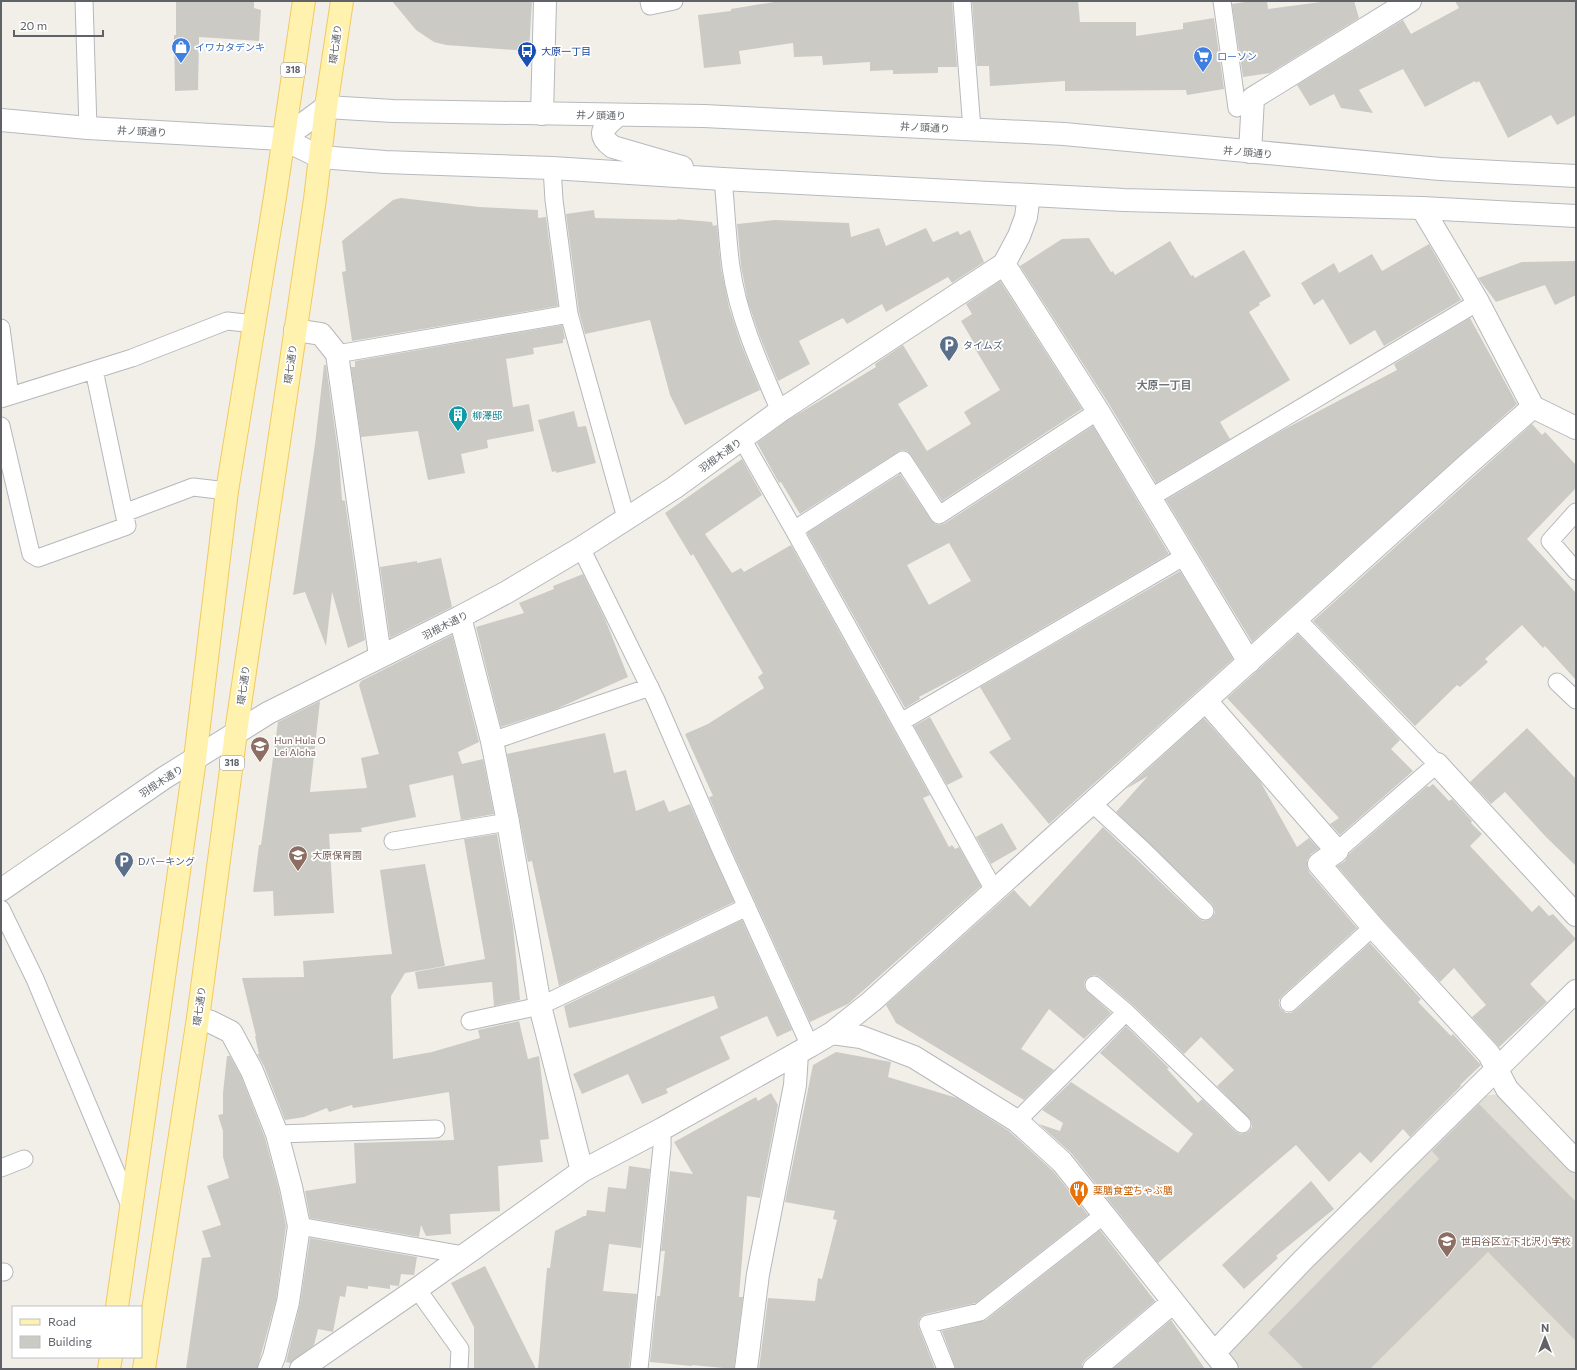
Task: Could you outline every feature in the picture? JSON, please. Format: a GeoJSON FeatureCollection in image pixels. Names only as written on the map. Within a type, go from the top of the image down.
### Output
{"type":"FeatureCollection","features":[{"type":"Feature","properties":{"kind":"main road","name":"318"},"geometry":{"type":"LineString","coordinates":[[117,1306],[195,759],[227,491],[255,324],[304,1]]}},
{"type":"Feature","properties":{"kind":"main road","name":"環七通り"},"geometry":{"type":"LineString","coordinates":[[144,1369],[198,1018],[236,732],[315,200],[326,107],[342,1]]}},
{"type":"Feature","properties":{"kind":"main road"},"geometry":{"type":"LineString","coordinates":[[109,1369],[111,1358]]}},
{"type":"Feature","properties":{"kind":"street"},"geometry":{"type":"LineString","coordinates":[[542,114],[545,1]]}},
{"type":"Feature","properties":{"kind":"street"},"geometry":{"type":"LineString","coordinates":[[1250,152],[1253,98],[1410,1]]}},
{"type":"Feature","properties":{"kind":"street","name":"井ノ頭通り"},"geometry":{"type":"LineString","coordinates":[[326,107],[393,111],[618,116],[704,116],[1064,134],[1440,168],[1576,176]]}},
{"type":"Feature","properties":{"kind":"street"},"geometry":{"type":"LineString","coordinates":[[283,139],[326,107]]}},
{"type":"Feature","properties":{"kind":"street"},"geometry":{"type":"LineString","coordinates":[[618,116],[604,128],[603,135],[605,142],[613,147],[723,179]]}},
{"type":"Feature","properties":{"kind":"street","name":"井ノ頭通り"},"geometry":{"type":"LineString","coordinates":[[1,120],[88,128],[283,139],[320,157],[385,162],[552,168],[723,179],[1124,200],[1422,208],[1576,216]]}},
{"type":"Feature","properties":{"kind":"street"},"geometry":{"type":"LineString","coordinates":[[1029,195],[1026,217],[1019,236],[1004,264],[1098,411],[1249,662]]}},
{"type":"Feature","properties":{"kind":"street"},"geometry":{"type":"LineString","coordinates":[[1422,208],[1478,302],[1533,407],[1576,428]]}},
{"type":"Feature","properties":{"kind":"street","name":"羽根木通り"},"geometry":{"type":"LineString","coordinates":[[1,890],[195,759],[268,713],[460,617],[581,548],[674,488],[780,411],[1004,264]]}},
{"type":"Feature","properties":{"kind":"street"},"geometry":{"type":"LineString","coordinates":[[295,330],[321,334],[337,354],[380,656]]}},
{"type":"Feature","properties":{"kind":"street"},"geometry":{"type":"LineString","coordinates":[[300,1369],[464,1256],[582,1171],[662,1129],[832,1033],[872,1001],[1206,701],[1296,618],[1533,407]]}},
{"type":"Feature","properties":{"kind":"street"},"geometry":{"type":"LineString","coordinates":[[460,617],[492,741],[508,822],[540,1006],[582,1171]]}},
{"type":"Feature","properties":{"kind":"street"},"geometry":{"type":"LineString","coordinates":[[1206,701],[1337,851],[1319,864],[1373,927],[1488,1054],[1506,1089],[1576,1161]]}},
{"type":"Feature","properties":{"kind":"street"},"geometry":{"type":"LineString","coordinates":[[1437,764],[1576,915]]}},
{"type":"Feature","properties":{"kind":"street"},"geometry":{"type":"LineString","coordinates":[[832,1033],[861,1037],[914,1057],[1017,1121],[1062,1162],[1221,1361],[1302,1261],[1576,991]]}},
{"type":"Feature","properties":{"kind":"street"},"geometry":{"type":"LineString","coordinates":[[198,1018],[211,1022],[231,1032],[252,1071],[277,1134],[291,1187],[299,1226],[288,1302],[274,1357],[269,1369]]}},
{"type":"Feature","properties":{"kind":"street"},"geometry":{"type":"LineString","coordinates":[[746,1369],[758,1274],[795,1085],[804,1050]]}},
{"type":"Feature","properties":{"kind":"street"},"geometry":{"type":"LineString","coordinates":[[1094,1369],[1173,1302]]}},
{"type":"Feature","properties":{"kind":"lane"},"geometry":{"type":"LineString","coordinates":[[84,1],[88,128]]}},
{"type":"Feature","properties":{"kind":"lane"},"geometry":{"type":"LineString","coordinates":[[649,1],[650,6],[674,1]]}},
{"type":"Feature","properties":{"kind":"lane"},"geometry":{"type":"LineString","coordinates":[[962,1],[972,129]]}},
{"type":"Feature","properties":{"kind":"lane"},"geometry":{"type":"LineString","coordinates":[[1222,1],[1237,108]]}},
{"type":"Feature","properties":{"kind":"lane"},"geometry":{"type":"LineString","coordinates":[[552,168],[554,200],[570,314],[626,518]]}},
{"type":"Feature","properties":{"kind":"lane"},"geometry":{"type":"LineString","coordinates":[[723,179],[731,268],[742,316],[780,411]]}},
{"type":"Feature","properties":{"kind":"lane"},"geometry":{"type":"LineString","coordinates":[[1150,498],[1478,302]]}},
{"type":"Feature","properties":{"kind":"lane"},"geometry":{"type":"LineString","coordinates":[[337,354],[570,314]]}},
{"type":"Feature","properties":{"kind":"lane"},"geometry":{"type":"LineString","coordinates":[[1,328],[6,398],[132,358],[227,321],[255,324]]}},
{"type":"Feature","properties":{"kind":"lane"},"geometry":{"type":"LineString","coordinates":[[1,426],[31,554],[38,558],[127,526],[94,370]]}},
{"type":"Feature","properties":{"kind":"lane"},"geometry":{"type":"LineString","coordinates":[[794,530],[904,460],[939,515],[1098,411]]}},
{"type":"Feature","properties":{"kind":"lane"},"geometry":{"type":"LineString","coordinates":[[742,439],[994,890]]}},
{"type":"Feature","properties":{"kind":"lane"},"geometry":{"type":"LineString","coordinates":[[124,514],[193,487],[227,491]]}},
{"type":"Feature","properties":{"kind":"lane"},"geometry":{"type":"LineString","coordinates":[[1576,512],[1550,542],[1576,570]]}},
{"type":"Feature","properties":{"kind":"lane"},"geometry":{"type":"LineString","coordinates":[[581,548],[650,687],[747,907],[804,1050]]}},
{"type":"Feature","properties":{"kind":"lane"},"geometry":{"type":"LineString","coordinates":[[901,722],[1185,556]]}},
{"type":"Feature","properties":{"kind":"lane"},"geometry":{"type":"LineString","coordinates":[[1296,618],[1437,764],[1337,851]]}},
{"type":"Feature","properties":{"kind":"lane"},"geometry":{"type":"LineString","coordinates":[[1558,682],[1576,700]]}},
{"type":"Feature","properties":{"kind":"lane"},"geometry":{"type":"LineString","coordinates":[[492,741],[650,687]]}},
{"type":"Feature","properties":{"kind":"lane"},"geometry":{"type":"LineString","coordinates":[[1092,803],[1143,850],[1205,911]]}},
{"type":"Feature","properties":{"kind":"lane"},"geometry":{"type":"LineString","coordinates":[[393,841],[508,822]]}},
{"type":"Feature","properties":{"kind":"lane"},"geometry":{"type":"LineString","coordinates":[[470,1021],[540,1006],[747,907]]}},
{"type":"Feature","properties":{"kind":"lane"},"geometry":{"type":"LineString","coordinates":[[1,909],[35,979],[131,1208]]}},
{"type":"Feature","properties":{"kind":"lane"},"geometry":{"type":"LineString","coordinates":[[1289,1003],[1373,927]]}},
{"type":"Feature","properties":{"kind":"lane"},"geometry":{"type":"LineString","coordinates":[[1094,985],[1126,1012],[1242,1124]]}},
{"type":"Feature","properties":{"kind":"lane"},"geometry":{"type":"LineString","coordinates":[[1017,1121],[1126,1012]]}},
{"type":"Feature","properties":{"kind":"lane"},"geometry":{"type":"LineString","coordinates":[[277,1134],[436,1129]]}},
{"type":"Feature","properties":{"kind":"lane"},"geometry":{"type":"LineString","coordinates":[[639,1369],[662,1147],[662,1129]]}},
{"type":"Feature","properties":{"kind":"lane"},"geometry":{"type":"LineString","coordinates":[[1,1168],[24,1159]]}},
{"type":"Feature","properties":{"kind":"lane"},"geometry":{"type":"LineString","coordinates":[[946,1369],[928,1324],[980,1312],[1105,1214]]}},
{"type":"Feature","properties":{"kind":"lane"},"geometry":{"type":"LineString","coordinates":[[299,1226],[464,1256]]}},
{"type":"Feature","properties":{"kind":"lane"},"geometry":{"type":"LineString","coordinates":[[417,1289],[460,1349],[459,1369]]}},
{"type":"Feature","properties":{"kind":"shaded area","name":"世田谷区立下北沢小学校"},"geometry":{"type":"Polygon","coordinates":[[[1499,1094],[1576,1173],[1576,1369],[1241,1369],[1229,1355],[1233,1343],[1483,1096],[1499,1094]]]}},
{"type":"Feature","properties":{"kind":"building"},"geometry":{"type":"Polygon","coordinates":[[[176,1],[254,1],[254,8],[261,10],[259,41],[199,37],[198,90],[175,91],[174,35],[176,35],[176,1]]]}},
{"type":"Feature","properties":{"kind":"building"},"geometry":{"type":"Polygon","coordinates":[[[392,1],[532,1],[529,51],[446,45],[434,42],[416,30],[392,1]]]}},
{"type":"Feature","properties":{"kind":"building"},"geometry":{"type":"Polygon","coordinates":[[[780,1],[952,1],[957,67],[938,67],[938,73],[893,74],[893,70],[870,71],[870,62],[823,65],[822,56],[794,57],[793,43],[739,51],[741,64],[704,68],[698,15],[731,11],[731,9],[780,1]]]}},
{"type":"Feature","properties":{"kind":"building"},"geometry":{"type":"Polygon","coordinates":[[[972,1],[1078,1],[1080,22],[1136,22],[1136,36],[1183,29],[1183,23],[1214,18],[1224,89],[1187,95],[1186,90],[1065,91],[1065,81],[990,86],[989,66],[977,66],[972,1]]]}},
{"type":"Feature","properties":{"kind":"building"},"geometry":{"type":"Polygon","coordinates":[[[1252,1],[1267,1],[1268,9],[1328,1],[1354,1],[1359,18],[1270,73],[1243,77],[1232,4],[1252,1]]]}},
{"type":"Feature","properties":{"kind":"building"},"geometry":{"type":"Polygon","coordinates":[[[1455,1],[1576,1],[1576,115],[1557,125],[1551,115],[1508,138],[1479,81],[1476,83],[1475,81],[1425,107],[1403,69],[1359,90],[1373,113],[1341,108],[1334,94],[1310,106],[1297,85],[1403,20],[1411,34],[1459,8],[1455,1]]]}},
{"type":"Feature","properties":{"kind":"building"},"geometry":{"type":"Polygon","coordinates":[[[401,198],[479,207],[538,210],[538,218],[546,217],[558,306],[352,341],[342,272],[346,271],[342,241],[393,200],[401,198]]]}},
{"type":"Feature","properties":{"kind":"building"},"geometry":{"type":"Polygon","coordinates":[[[594,210],[595,218],[677,219],[712,222],[713,226],[717,225],[721,268],[729,307],[741,344],[760,390],[685,425],[670,395],[650,320],[585,334],[579,312],[566,214],[594,210]]]}},
{"type":"Feature","properties":{"kind":"building"},"geometry":{"type":"Polygon","coordinates":[[[775,220],[849,223],[851,237],[879,228],[886,246],[926,228],[933,242],[958,231],[960,235],[970,230],[984,262],[952,283],[948,277],[886,312],[882,304],[847,324],[843,318],[799,341],[810,364],[778,381],[760,337],[748,302],[741,266],[737,224],[775,220]]]}},
{"type":"Feature","properties":{"kind":"building"},"geometry":{"type":"Polygon","coordinates":[[[1089,238],[1111,272],[1113,271],[1115,275],[1170,241],[1191,276],[1193,275],[1195,278],[1244,250],[1271,296],[1259,303],[1260,305],[1249,312],[1290,380],[1220,422],[1230,439],[1156,483],[1109,404],[1020,266],[1062,239],[1089,238]]]}},
{"type":"Feature","properties":{"kind":"building"},"geometry":{"type":"Polygon","coordinates":[[[1429,244],[1461,300],[1384,346],[1375,330],[1350,345],[1323,299],[1314,305],[1301,283],[1334,263],[1339,273],[1372,254],[1382,271],[1429,244]]]}},
{"type":"Feature","properties":{"kind":"building"},"geometry":{"type":"Polygon","coordinates":[[[1576,261],[1576,295],[1555,305],[1545,285],[1496,302],[1478,278],[1522,262],[1576,261]]]}},
{"type":"Feature","properties":{"kind":"building"},"geometry":{"type":"Polygon","coordinates":[[[1000,281],[1082,409],[942,501],[911,455],[907,451],[902,450],[800,514],[781,482],[779,483],[757,443],[788,420],[876,367],[875,364],[903,345],[928,386],[898,404],[927,451],[971,424],[964,412],[1000,390],[974,347],[976,346],[961,321],[972,314],[966,304],[1000,281]]]}},
{"type":"Feature","properties":{"kind":"building"},"geometry":{"type":"Polygon","coordinates":[[[1470,318],[1517,404],[1252,642],[1166,500],[1281,431],[1397,370],[1394,364],[1470,318]]]}},
{"type":"Feature","properties":{"kind":"building"},"geometry":{"type":"Polygon","coordinates":[[[562,325],[565,339],[563,339],[563,343],[533,348],[534,354],[506,359],[513,407],[529,404],[534,431],[487,440],[488,448],[461,454],[465,473],[428,480],[418,431],[361,437],[351,367],[355,367],[355,361],[562,325]]]}},
{"type":"Feature","properties":{"kind":"building"},"geometry":{"type":"Polygon","coordinates":[[[324,365],[326,365],[339,459],[342,500],[345,501],[365,640],[348,648],[332,592],[326,646],[305,592],[293,595],[315,444],[324,365]]]}},
{"type":"Feature","properties":{"kind":"building"},"geometry":{"type":"Polygon","coordinates":[[[574,411],[578,427],[586,426],[596,463],[556,473],[556,471],[552,472],[538,420],[574,411]]]}},
{"type":"Feature","properties":{"kind":"building"},"geometry":{"type":"Polygon","coordinates":[[[1532,424],[1542,435],[1545,432],[1576,465],[1576,488],[1527,539],[1576,593],[1576,680],[1545,646],[1543,648],[1522,625],[1485,659],[1488,662],[1460,687],[1457,685],[1415,726],[1313,621],[1532,424]]]}},
{"type":"Feature","properties":{"kind":"building"},"geometry":{"type":"Polygon","coordinates":[[[1093,426],[1169,554],[970,670],[919,697],[920,699],[905,708],[807,533],[900,474],[931,520],[935,524],[944,524],[1093,426]],[[949,543],[907,565],[929,605],[971,581],[949,543]]]}},
{"type":"Feature","properties":{"kind":"building"},"geometry":{"type":"Polygon","coordinates":[[[742,459],[762,495],[705,534],[732,573],[741,568],[744,572],[791,545],[930,795],[923,798],[949,847],[952,845],[955,849],[959,847],[981,886],[848,1004],[810,1022],[729,844],[709,797],[713,796],[685,734],[708,724],[764,688],[758,677],[763,673],[693,554],[691,556],[665,513],[742,459]]]}},
{"type":"Feature","properties":{"kind":"building"},"geometry":{"type":"Polygon","coordinates":[[[441,558],[452,607],[390,638],[380,567],[417,561],[417,563],[441,558]]]}},
{"type":"Feature","properties":{"kind":"building"},"geometry":{"type":"Polygon","coordinates":[[[1180,571],[1233,659],[1049,824],[989,752],[1011,739],[980,687],[1180,571]]]}},
{"type":"Feature","properties":{"kind":"building"},"geometry":{"type":"Polygon","coordinates":[[[583,574],[605,619],[628,677],[556,709],[501,727],[476,627],[524,613],[519,603],[554,589],[553,586],[583,574]]]}},
{"type":"Feature","properties":{"kind":"building"},"geometry":{"type":"Polygon","coordinates":[[[1298,634],[1400,740],[1391,749],[1413,771],[1340,835],[1330,824],[1339,818],[1227,698],[1298,634]]]}},
{"type":"Feature","properties":{"kind":"building"},"geometry":{"type":"Polygon","coordinates":[[[452,635],[479,742],[458,752],[462,764],[483,759],[494,814],[461,820],[453,775],[409,785],[416,817],[361,828],[362,832],[329,834],[334,913],[274,916],[273,891],[253,892],[278,722],[320,701],[310,792],[367,788],[361,758],[379,754],[359,685],[361,681],[452,635]]]}},
{"type":"Feature","properties":{"kind":"building"},"geometry":{"type":"Polygon","coordinates":[[[930,717],[963,777],[947,785],[914,726],[930,717]]]}},
{"type":"Feature","properties":{"kind":"building"},"geometry":{"type":"Polygon","coordinates":[[[1204,718],[1260,781],[1297,847],[1309,838],[1319,849],[1311,854],[1307,860],[1309,872],[1357,928],[1282,996],[1279,1000],[1281,1009],[1286,1013],[1291,1013],[1296,1010],[1370,943],[1421,999],[1418,1002],[1451,1036],[1453,1034],[1481,1065],[1410,1137],[1403,1129],[1371,1163],[1360,1152],[1329,1182],[1296,1145],[1158,1263],[1072,1154],[1039,1124],[1060,1131],[1063,1123],[1042,1110],[1071,1082],[1178,1153],[1193,1134],[1100,1053],[1126,1026],[1169,1068],[1167,1069],[1198,1103],[1202,1099],[1240,1134],[1249,1131],[1252,1127],[1251,1121],[1217,1086],[1234,1070],[1201,1037],[1184,1054],[1133,1005],[1100,977],[1095,975],[1090,976],[1084,983],[1085,989],[1111,1013],[1084,1039],[1049,1009],[1021,1049],[1054,1070],[1024,1100],[896,1023],[886,1005],[1014,890],[1030,907],[1103,827],[1198,918],[1203,921],[1212,918],[1215,913],[1212,904],[1116,812],[1148,776],[1126,789],[1204,718]]]}},
{"type":"Feature","properties":{"kind":"building"},"geometry":{"type":"Polygon","coordinates":[[[1527,728],[1576,779],[1576,866],[1546,837],[1505,792],[1491,804],[1470,782],[1527,728]]]}},
{"type":"Feature","properties":{"kind":"building"},"geometry":{"type":"Polygon","coordinates":[[[605,733],[614,773],[626,770],[636,811],[664,800],[669,812],[690,804],[734,902],[559,986],[532,861],[528,862],[507,754],[605,733]]]}},
{"type":"Feature","properties":{"kind":"building"},"geometry":{"type":"Polygon","coordinates":[[[1433,784],[1449,801],[1452,799],[1482,834],[1470,846],[1532,912],[1539,905],[1549,916],[1553,914],[1576,939],[1530,984],[1547,1002],[1499,1047],[1472,1017],[1486,1005],[1454,968],[1440,982],[1382,919],[1337,866],[1345,861],[1349,854],[1427,786],[1429,787],[1433,784]]]}},
{"type":"Feature","properties":{"kind":"building"},"geometry":{"type":"Polygon","coordinates":[[[1002,823],[1017,849],[991,864],[976,837],[1002,823]]]}},
{"type":"Feature","properties":{"kind":"building"},"geometry":{"type":"Polygon","coordinates":[[[497,834],[513,925],[520,1000],[494,1006],[492,982],[418,989],[415,972],[485,959],[464,839],[497,834]]]}},
{"type":"Feature","properties":{"kind":"building"},"geometry":{"type":"Polygon","coordinates":[[[425,864],[445,966],[405,973],[391,996],[393,1059],[432,1052],[480,1038],[478,1030],[519,1021],[528,1059],[539,1056],[549,1139],[540,1140],[543,1162],[498,1166],[500,1211],[450,1214],[451,1234],[426,1236],[421,1225],[419,1237],[310,1218],[305,1191],[356,1183],[354,1143],[454,1140],[449,1092],[353,1108],[352,1105],[329,1112],[327,1108],[304,1117],[285,1120],[264,1066],[257,1054],[259,1054],[256,1036],[242,978],[304,977],[303,961],[392,954],[380,870],[425,864]]]}},
{"type":"Feature","properties":{"kind":"building"},"geometry":{"type":"Polygon","coordinates":[[[742,920],[792,1030],[777,1037],[767,1016],[720,1037],[730,1059],[666,1089],[668,1093],[642,1104],[628,1074],[582,1094],[573,1074],[718,1008],[714,996],[569,1028],[564,1006],[742,920]]]}},
{"type":"Feature","properties":{"kind":"building"},"geometry":{"type":"Polygon","coordinates":[[[836,1052],[891,1062],[888,1077],[957,1098],[1009,1131],[1053,1171],[1088,1215],[976,1303],[926,1314],[921,1317],[918,1322],[919,1328],[935,1369],[759,1369],[768,1298],[815,1301],[818,1278],[822,1279],[837,1220],[833,1219],[835,1211],[785,1202],[813,1065],[836,1052]]]}},
{"type":"Feature","properties":{"kind":"building"},"geometry":{"type":"Polygon","coordinates":[[[227,1056],[230,1056],[241,1076],[265,1138],[279,1190],[286,1226],[276,1300],[257,1369],[186,1369],[202,1258],[211,1257],[202,1231],[221,1225],[207,1186],[229,1178],[223,1157],[223,1131],[218,1115],[223,1114],[223,1093],[227,1056]]]}},
{"type":"Feature","properties":{"kind":"building"},"geometry":{"type":"Polygon","coordinates":[[[771,1093],[778,1105],[760,1198],[747,1196],[739,1297],[743,1297],[734,1369],[650,1362],[657,1296],[660,1296],[665,1251],[661,1251],[670,1171],[693,1174],[674,1142],[756,1097],[758,1101],[771,1093]]]}},
{"type":"Feature","properties":{"kind":"building","name":"世田谷区立下北沢小学校"},"geometry":{"type":"Polygon","coordinates":[[[1479,1104],[1576,1202],[1576,1341],[1488,1252],[1370,1369],[1304,1369],[1268,1333],[1439,1159],[1432,1151],[1479,1104]]]}},
{"type":"Feature","properties":{"kind":"building"},"geometry":{"type":"Polygon","coordinates":[[[629,1166],[650,1169],[641,1248],[609,1244],[603,1291],[637,1294],[629,1369],[538,1369],[547,1268],[550,1268],[555,1231],[586,1216],[587,1210],[605,1212],[608,1187],[626,1189],[629,1166]]]}},
{"type":"Feature","properties":{"kind":"building"},"geometry":{"type":"Polygon","coordinates":[[[1311,1181],[1334,1209],[1276,1256],[1278,1258],[1244,1289],[1222,1265],[1311,1181]]]}},
{"type":"Feature","properties":{"kind":"building"},"geometry":{"type":"Polygon","coordinates":[[[1100,1230],[1155,1301],[1086,1359],[1082,1364],[1082,1369],[956,1369],[942,1331],[986,1320],[1100,1230]]]}},
{"type":"Feature","properties":{"kind":"building"},"geometry":{"type":"Polygon","coordinates":[[[310,1238],[417,1257],[414,1275],[401,1274],[399,1286],[390,1285],[390,1289],[368,1286],[368,1289],[347,1286],[345,1297],[340,1296],[333,1332],[318,1329],[314,1345],[290,1363],[286,1362],[300,1304],[310,1238]]]}},
{"type":"Feature","properties":{"kind":"building"},"geometry":{"type":"Polygon","coordinates":[[[485,1266],[536,1369],[474,1369],[474,1327],[451,1283],[485,1266]]]}},
{"type":"Feature","properties":{"kind":"building"},"geometry":{"type":"Polygon","coordinates":[[[1171,1320],[1205,1369],[1113,1369],[1171,1320]]]}},
{"type":"Feature","properties":{"kind":"place","name":"イワカタデンキ"},"geometry":{"type":"Point","coordinates":[181,64]}},
{"type":"Feature","properties":{"kind":"place","name":"大原一丁目"},"geometry":{"type":"Point","coordinates":[527,68]}},
{"type":"Feature","properties":{"kind":"place","name":"ローソン"},"geometry":{"type":"Point","coordinates":[1203,73]}},
{"type":"Feature","properties":{"kind":"place","name":"タイムズ"},"geometry":{"type":"Point","coordinates":[949,362]}},
{"type":"Feature","properties":{"kind":"place","name":"柳澤邸"},"geometry":{"type":"Point","coordinates":[458,432]}},
{"type":"Feature","properties":{"kind":"place","name":"Hun Hula O Lei Aloha"},"geometry":{"type":"Point","coordinates":[260,763]}},
{"type":"Feature","properties":{"kind":"place","name":"大原保育園"},"geometry":{"type":"Point","coordinates":[298,872]}},
{"type":"Feature","properties":{"kind":"place","name":"Dパーキング"},"geometry":{"type":"Point","coordinates":[124,878]}},
{"type":"Feature","properties":{"kind":"place","name":"薬膳食堂ちゃぶ膳"},"geometry":{"type":"Point","coordinates":[1079,1207]}},
{"type":"Feature","properties":{"kind":"place","name":"世田谷区立下北沢小学校"},"geometry":{"type":"Point","coordinates":[1447,1258]}},
{"type":"Feature","properties":{"kind":"district","name":"大原一丁目"},"geometry":{"type":"Point","coordinates":[1164,385]}}]}
